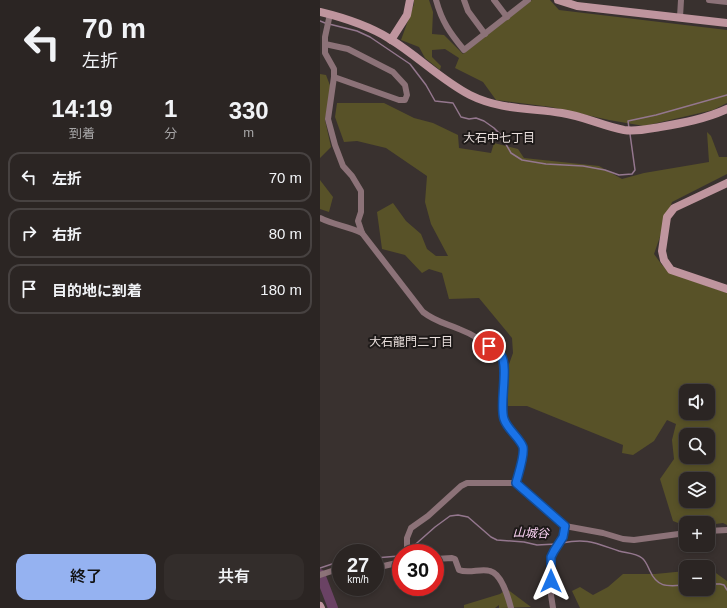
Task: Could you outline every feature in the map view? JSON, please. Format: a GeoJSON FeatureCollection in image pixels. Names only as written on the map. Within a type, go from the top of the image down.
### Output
{"type":"FeatureCollection","features":[{"type":"Feature","properties":{"kind":"street"},"geometry":{"type":"LineString","coordinates":[[391,40],[407,15],[410,0]]}},
{"type":"Feature","properties":{"kind":"street"},"geometry":{"type":"LineString","coordinates":[[436,0],[444,24],[449,33],[464,50],[528,0]]}},
{"type":"Feature","properties":{"kind":"street"},"geometry":{"type":"LineString","coordinates":[[464,0],[468,11],[485,34]]}},
{"type":"Feature","properties":{"kind":"street"},"geometry":{"type":"LineString","coordinates":[[494,0],[507,17]]}},
{"type":"Feature","properties":{"kind":"street"},"geometry":{"type":"LineString","coordinates":[[558,0],[578,6],[727,23]]}},
{"type":"Feature","properties":{"kind":"street"},"geometry":{"type":"LineString","coordinates":[[680,17],[681,0]]}},
{"type":"Feature","properties":{"kind":"street"},"geometry":{"type":"LineString","coordinates":[[709,0],[727,2]]}},
{"type":"Feature","properties":{"kind":"street"},"geometry":{"type":"LineString","coordinates":[[320,12],[361,24],[391,40],[470,95],[491,103],[520,109],[563,113],[624,130],[640,130],[690,122],[727,109]]}},
{"type":"Feature","properties":{"kind":"street"},"geometry":{"type":"LineString","coordinates":[[330,14],[327,24],[325,52],[334,69],[334,77],[328,119],[342,166],[352,176],[361,191],[361,212],[358,220],[362,233],[423,312],[433,319],[470,334],[501,355],[504,374],[504,420],[523,447],[516,483]]}},
{"type":"Feature","properties":{"kind":"street"},"geometry":{"type":"LineString","coordinates":[[325,44],[348,49],[393,72],[405,85],[407,95],[404,100],[399,100],[334,77]]}},
{"type":"Feature","properties":{"kind":"street"},"geometry":{"type":"LineString","coordinates":[[727,183],[674,208],[667,217],[662,251],[664,260],[671,270],[727,290]]}},
{"type":"Feature","properties":{"kind":"street"},"geometry":{"type":"LineString","coordinates":[[320,218],[362,233]]}},
{"type":"Feature","properties":{"kind":"street"},"geometry":{"type":"LineString","coordinates":[[407,544],[407,538],[411,528],[428,516],[461,486],[467,483],[516,483],[565,526],[602,533],[623,539],[634,540],[679,534]]}},
{"type":"Feature","properties":{"kind":"street"},"geometry":{"type":"LineString","coordinates":[[553,608],[551,595],[551,557],[563,537],[565,526]]}},
{"type":"Feature","properties":{"kind":"street"},"geometry":{"type":"LineString","coordinates":[[715,531],[727,530]]}},
{"type":"Feature","properties":{"kind":"street"},"geometry":{"type":"LineString","coordinates":[[444,558],[455,559],[459,570],[490,570],[496,574],[506,589],[510,608]]}},
{"type":"Feature","properties":{"kind":"street"},"geometry":{"type":"LineString","coordinates":[[320,575],[332,572]]}},
{"type":"Feature","properties":{"kind":"shaded area"},"geometry":{"type":"Polygon","coordinates":[[[414,0],[429,0],[433,12],[432,34],[444,35],[463,54],[532,0],[550,0],[559,10],[727,30],[727,103],[713,110],[644,126],[551,107],[496,100],[483,82],[455,68],[459,58],[445,49],[432,50],[432,57],[441,66],[440,70],[425,58],[419,47],[401,40],[414,4],[414,0]]]}},
{"type":"Feature","properties":{"kind":"shaded area"},"geometry":{"type":"Polygon","coordinates":[[[320,74],[326,75],[331,88],[325,120],[331,147],[320,158],[320,74]]]}},
{"type":"Feature","properties":{"kind":"shaded area"},"geometry":{"type":"Polygon","coordinates":[[[337,103],[384,103],[414,118],[433,123],[458,135],[459,148],[491,153],[494,143],[518,149],[524,158],[599,166],[622,179],[644,173],[709,162],[707,132],[711,136],[719,157],[727,157],[727,174],[672,202],[654,254],[662,265],[684,278],[727,293],[727,525],[723,523],[715,524],[715,516],[679,516],[679,523],[673,521],[660,479],[674,459],[672,440],[676,424],[667,420],[654,441],[633,455],[622,453],[623,445],[527,406],[508,406],[508,367],[513,353],[512,338],[479,298],[449,299],[442,273],[429,269],[422,273],[405,255],[382,249],[377,212],[393,203],[406,221],[421,234],[427,249],[436,256],[448,256],[431,224],[425,202],[427,176],[386,148],[357,141],[344,142],[335,117],[337,103]]]}},
{"type":"Feature","properties":{"kind":"shaded area"},"geometry":{"type":"Polygon","coordinates":[[[320,180],[333,197],[329,212],[320,209],[320,180]]]}},
{"type":"Feature","properties":{"kind":"shaded area"},"geometry":{"type":"Polygon","coordinates":[[[679,572],[679,596],[715,596],[715,572],[727,581],[727,608],[580,608],[572,591],[580,587],[593,595],[608,587],[623,574],[655,574],[679,572]]]}},
{"type":"Feature","properties":{"kind":"shaded area"},"geometry":{"type":"Polygon","coordinates":[[[507,589],[531,607],[499,608],[499,605],[495,608],[464,608],[464,605],[500,594],[507,589]]]}},
{"type":"Feature","properties":{"kind":"waterway"},"geometry":{"type":"LineString","coordinates":[[320,21],[325,23]]}},
{"type":"Feature","properties":{"kind":"waterway"},"geometry":{"type":"LineString","coordinates":[[329,24],[357,31],[370,37],[410,64],[426,85],[435,101],[453,103],[461,117],[469,119],[476,118],[484,121],[500,134],[511,153],[522,160],[546,164],[583,166],[605,170],[619,175],[632,174],[635,170],[630,134]]}},
{"type":"Feature","properties":{"kind":"waterway"},"geometry":{"type":"LineString","coordinates":[[629,128],[628,121],[656,115],[727,95]]}},
{"type":"Feature","properties":{"kind":"waterway","name":"山城谷"},"geometry":{"type":"LineString","coordinates":[[416,544],[450,516],[458,515],[468,517],[491,537],[497,540],[524,542],[537,545],[556,544]]}},
{"type":"Feature","properties":{"kind":"waterway","name":"山城谷"},"geometry":{"type":"LineString","coordinates":[[562,543],[585,541],[637,555],[645,561],[653,577],[660,584],[669,586],[679,585]]}},
{"type":"Feature","properties":{"kind":"waterway","name":"山城谷"},"geometry":{"type":"LineString","coordinates":[[384,557],[392,557]]}},
{"type":"Feature","properties":{"kind":"waterway","name":"山城谷"},"geometry":{"type":"LineString","coordinates":[[320,568],[332,564]]}},
{"type":"Feature","properties":{"kind":"waterway"},"geometry":{"type":"LineString","coordinates":[[320,574],[333,608]]}},
{"type":"Feature","properties":{"kind":"waterway","name":"山城谷"},"geometry":{"type":"LineString","coordinates":[[715,584],[724,585],[727,590]]}},
{"type":"Feature","properties":{"kind":"district","name":"大石中七丁目"},"geometry":{"type":"Point","coordinates":[499,138]}},
{"type":"Feature","properties":{"kind":"district","name":"大石龍門二丁目"},"geometry":{"type":"Point","coordinates":[411,342]}},
{"type":"Feature","properties":{"kind":"route"},"geometry":{"type":"LineString","coordinates":[[489,346],[501,355],[503,360],[504,420],[523,447],[516,483],[565,526],[563,529],[563,537],[551,557],[551,581]]}}]}
